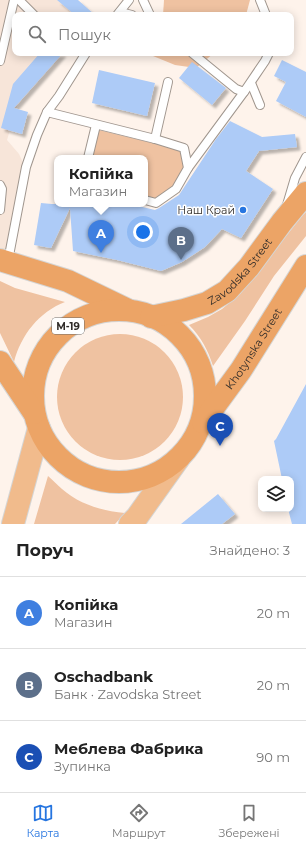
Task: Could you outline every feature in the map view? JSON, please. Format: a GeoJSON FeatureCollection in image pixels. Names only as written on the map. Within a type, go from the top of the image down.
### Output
{"type":"FeatureCollection","features":[{"type":"Feature","properties":{"kind":"highway","name":"Zavodska Street"},"geometry":{"type":"LineString","coordinates":[[151,317],[184,310],[207,303],[227,290],[249,266],[306,193]]}},
{"type":"Feature","properties":{"kind":"highway","name":"М-19"},"geometry":{"type":"LineString","coordinates":[[0,362],[36,421],[44,440],[52,450],[61,460],[77,471],[95,479],[120,482],[133,481],[158,473],[179,458],[190,444],[202,417],[205,392],[203,380],[196,357],[182,337],[151,317],[129,311],[68,281],[4,261]]}},
{"type":"Feature","properties":{"kind":"highway","name":"Khotynska Street"},"geometry":{"type":"LineString","coordinates":[[198,428],[241,370],[296,288],[306,266]]}},
{"type":"Feature","properties":{"kind":"highway","name":"М-19"},"geometry":{"type":"LineString","coordinates":[[36,421],[32,399],[33,384],[36,370],[42,356],[50,344],[60,333],[85,317],[99,312],[114,310],[129,311]]}},
{"type":"Feature","properties":{"kind":"main road"},"geometry":{"type":"LineString","coordinates":[[13,524],[36,421]]}},
{"type":"Feature","properties":{"kind":"main road"},"geometry":{"type":"LineString","coordinates":[[130,524],[137,517],[179,458]]}},
{"type":"Feature","properties":{"kind":"lane"},"geometry":{"type":"LineString","coordinates":[[0,61],[14,0]]}},
{"type":"Feature","properties":{"kind":"lane"},"geometry":{"type":"LineString","coordinates":[[19,0],[31,12]]}},
{"type":"Feature","properties":{"kind":"lane"},"geometry":{"type":"LineString","coordinates":[[120,12],[129,0]]}},
{"type":"Feature","properties":{"kind":"lane"},"geometry":{"type":"LineString","coordinates":[[143,0],[149,12]]}},
{"type":"Feature","properties":{"kind":"lane"},"geometry":{"type":"LineString","coordinates":[[260,0],[265,12]]}},
{"type":"Feature","properties":{"kind":"lane"},"geometry":{"type":"LineString","coordinates":[[4,261],[26,167],[37,135],[47,112],[84,56]]}},
{"type":"Feature","properties":{"kind":"lane"},"geometry":{"type":"LineString","coordinates":[[196,56],[236,89],[244,92]]}},
{"type":"Feature","properties":{"kind":"lane"},"geometry":{"type":"LineString","coordinates":[[148,201],[156,202],[176,189],[188,168],[251,83],[268,56]]}},
{"type":"Feature","properties":{"kind":"lane"},"geometry":{"type":"LineString","coordinates":[[154,140],[168,82]]}},
{"type":"Feature","properties":{"kind":"lane"},"geometry":{"type":"LineString","coordinates":[[251,83],[260,105]]}},
{"type":"Feature","properties":{"kind":"lane"},"geometry":{"type":"LineString","coordinates":[[47,112],[184,148],[188,168]]}},
{"type":"Feature","properties":{"kind":"lane"},"geometry":{"type":"LineString","coordinates":[[89,155],[96,125]]}},
{"type":"Feature","properties":{"kind":"lane"},"geometry":{"type":"LineString","coordinates":[[282,222],[296,178],[306,157]]}},
{"type":"Feature","properties":{"kind":"lane"},"geometry":{"type":"LineString","coordinates":[[0,185],[2,190],[0,210]]}},
{"type":"Feature","properties":{"kind":"shaded area"},"geometry":{"type":"Polygon","coordinates":[[[0,0],[58,0],[72,12],[12,12],[12,56],[61,56],[18,103],[7,140],[19,154],[25,167],[6,263],[0,262],[0,0]]]}},
{"type":"Feature","properties":{"kind":"shaded area"},"geometry":{"type":"Polygon","coordinates":[[[164,0],[250,0],[247,12],[163,12],[164,0]]]}},
{"type":"Feature","properties":{"kind":"shaded area"},"geometry":{"type":"Polygon","coordinates":[[[153,56],[210,56],[196,68],[175,65],[153,56]]]}},
{"type":"Feature","properties":{"kind":"shaded area"},"geometry":{"type":"Polygon","coordinates":[[[99,130],[181,150],[184,167],[173,187],[156,199],[148,197],[148,155],[93,155],[99,130]]]}},
{"type":"Feature","properties":{"kind":"shaded area"},"geometry":{"type":"Polygon","coordinates":[[[306,212],[306,236],[274,276],[245,321],[213,366],[204,344],[189,325],[222,309],[240,294],[306,212]]]}},
{"type":"Feature","properties":{"kind":"shaded area"},"geometry":{"type":"Polygon","coordinates":[[[0,281],[15,288],[65,302],[47,312],[32,326],[21,343],[14,362],[0,333],[0,281]]]}},
{"type":"Feature","properties":{"kind":"shaded area"},"geometry":{"type":"Polygon","coordinates":[[[120,334],[132,335],[144,339],[160,348],[169,357],[178,373],[182,385],[182,409],[178,421],[169,437],[160,446],[144,455],[132,459],[120,460],[108,459],[96,455],[80,446],[71,437],[62,421],[58,409],[57,397],[58,385],[62,373],[71,357],[80,348],[96,339],[108,335],[120,334]]]}},
{"type":"Feature","properties":{"kind":"shaded area"},"geometry":{"type":"Polygon","coordinates":[[[48,476],[69,494],[83,503],[108,511],[125,513],[115,524],[34,524],[48,476]]]}},
{"type":"Feature","properties":{"kind":"building"},"geometry":{"type":"Polygon","coordinates":[[[57,0],[78,0],[92,12],[71,12],[57,0]]]}},
{"type":"Feature","properties":{"kind":"building"},"geometry":{"type":"Polygon","coordinates":[[[37,56],[60,56],[14,108],[28,112],[22,134],[1,128],[13,84],[37,56]]]}},
{"type":"Feature","properties":{"kind":"building"},"geometry":{"type":"Polygon","coordinates":[[[282,60],[306,72],[306,117],[276,101],[286,82],[274,76],[282,60]]]}},
{"type":"Feature","properties":{"kind":"building"},"geometry":{"type":"Polygon","coordinates":[[[192,62],[226,88],[212,105],[179,78],[192,62]]]}},
{"type":"Feature","properties":{"kind":"building"},"geometry":{"type":"Polygon","coordinates":[[[99,70],[155,83],[147,116],[92,103],[99,70]]]}},
{"type":"Feature","properties":{"kind":"building"},"geometry":{"type":"Polygon","coordinates":[[[230,121],[262,137],[295,134],[297,147],[259,151],[246,171],[273,189],[241,238],[222,229],[205,247],[182,262],[161,271],[73,251],[70,208],[51,248],[34,245],[41,203],[54,204],[54,207],[142,207],[155,210],[179,195],[216,139],[230,121]]]}},
{"type":"Feature","properties":{"kind":"building"},"geometry":{"type":"Polygon","coordinates":[[[306,384],[306,524],[292,524],[289,512],[294,512],[294,476],[281,476],[274,441],[306,384]]]}},
{"type":"Feature","properties":{"kind":"building"},"geometry":{"type":"Polygon","coordinates":[[[218,494],[235,514],[222,524],[181,524],[218,494]]]}},
{"type":"Feature","properties":{"kind":"place","name":"Наш Край"},"geometry":{"type":"Point","coordinates":[243,210]}},
{"type":"Feature","properties":{"kind":"place","name":"Копійка"},"geometry":{"type":"Point","coordinates":[101,253]}},
{"type":"Feature","properties":{"kind":"place","name":"Oschadbank"},"geometry":{"type":"Point","coordinates":[181,260]}},
{"type":"Feature","properties":{"kind":"place","name":"Меблева Фабрика"},"geometry":{"type":"Point","coordinates":[220,446]}}]}
